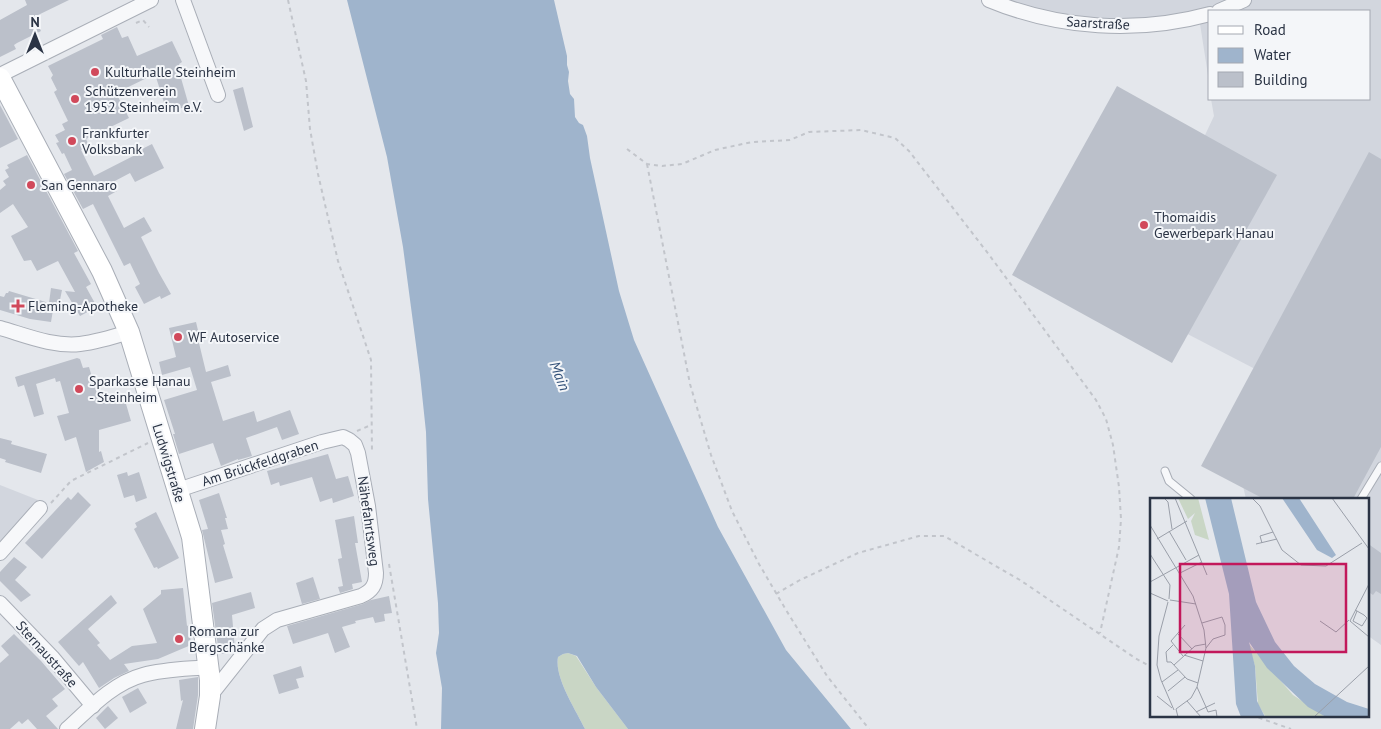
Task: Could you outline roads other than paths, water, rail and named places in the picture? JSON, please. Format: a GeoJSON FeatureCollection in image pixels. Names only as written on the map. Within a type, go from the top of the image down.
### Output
{"type":"FeatureCollection","features":[{"type":"Feature","properties":{"kind":"main road","name":"Ludwigstraße"},"geometry":{"type":"LineString","coordinates":[[0,77],[102,270],[129,332],[162,437],[195,548],[209,667],[210,696],[204,729]]}},
{"type":"Feature","properties":{"kind":"street"},"geometry":{"type":"LineString","coordinates":[[0,77],[151,0]]}},
{"type":"Feature","properties":{"kind":"street"},"geometry":{"type":"LineString","coordinates":[[182,0],[218,96]]}},
{"type":"Feature","properties":{"kind":"street","name":"Saarstraße"},"geometry":{"type":"LineString","coordinates":[[989,0],[1018,12],[1037,17],[1099,26],[1152,25],[1208,15]]}},
{"type":"Feature","properties":{"kind":"street"},"geometry":{"type":"LineString","coordinates":[[1221,10],[1244,0]]}},
{"type":"Feature","properties":{"kind":"street"},"geometry":{"type":"LineString","coordinates":[[0,328],[69,344],[93,341],[129,332]]}},
{"type":"Feature","properties":{"kind":"street","name":"Am Brückfeldgraben"},"geometry":{"type":"LineString","coordinates":[[178,490],[322,442],[343,437]]}},
{"type":"Feature","properties":{"kind":"street","name":"Nähefahrtsweg"},"geometry":{"type":"LineString","coordinates":[[210,696],[263,629],[270,623],[361,596],[370,591],[375,584],[376,573],[368,506],[358,453],[354,445],[343,437]]}},
{"type":"Feature","properties":{"kind":"street"},"geometry":{"type":"LineString","coordinates":[[0,553],[40,508]]}},
{"type":"Feature","properties":{"kind":"street","name":"Sternaustraße"},"geometry":{"type":"LineString","coordinates":[[0,603],[52,657],[93,706]]}},
{"type":"Feature","properties":{"kind":"street"},"geometry":{"type":"LineString","coordinates":[[67,729],[121,685],[143,675],[209,667]]}},
{"type":"Feature","properties":{"kind":"lane"},"geometry":{"type":"LineString","coordinates":[[1362,498],[1381,466]]}},
{"type":"Feature","properties":{"kind":"lane"},"geometry":{"type":"LineString","coordinates":[[1165,471],[1169,481],[1190,498]]}},
{"type":"Feature","properties":{"kind":"water","name":"Main"},"geometry":{"type":"Polygon","coordinates":[[[347,0],[554,0],[567,56],[568,81],[570,94],[574,99],[575,117],[583,125],[587,136],[590,158],[619,291],[634,340],[718,527],[786,650],[851,729],[628,729],[596,687],[577,656],[568,653],[558,657],[559,674],[562,684],[585,729],[441,729],[442,688],[436,653],[439,633],[438,603],[428,499],[426,432],[420,375],[403,247],[387,157],[347,0]]]}},
{"type":"Feature","properties":{"kind":"place","name":"Kulturhalle Steinheim"},"geometry":{"type":"Point","coordinates":[95,72]}},
{"type":"Feature","properties":{"kind":"place","name":"Schützenverein 1952 Steinheim e.V."},"geometry":{"type":"Point","coordinates":[75,99]}},
{"type":"Feature","properties":{"kind":"place","name":"Frankfurter Volksbank"},"geometry":{"type":"Point","coordinates":[72,141]}},
{"type":"Feature","properties":{"kind":"place","name":"San Gennaro"},"geometry":{"type":"Point","coordinates":[31,185]}},
{"type":"Feature","properties":{"kind":"place","name":"Thomaidis Gewerbepark Hanau"},"geometry":{"type":"Point","coordinates":[1144,225]}},
{"type":"Feature","properties":{"kind":"place","name":"Fleming-Apotheke"},"geometry":{"type":"Point","coordinates":[18,306]}},
{"type":"Feature","properties":{"kind":"place","name":"WF Autoservice"},"geometry":{"type":"Point","coordinates":[178,337]}},
{"type":"Feature","properties":{"kind":"place","name":"Sparkasse Hanau - Steinheim"},"geometry":{"type":"Point","coordinates":[79,389]}},
{"type":"Feature","properties":{"kind":"place","name":"Romana zur Bergschänke"},"geometry":{"type":"Point","coordinates":[179,639]}}]}
